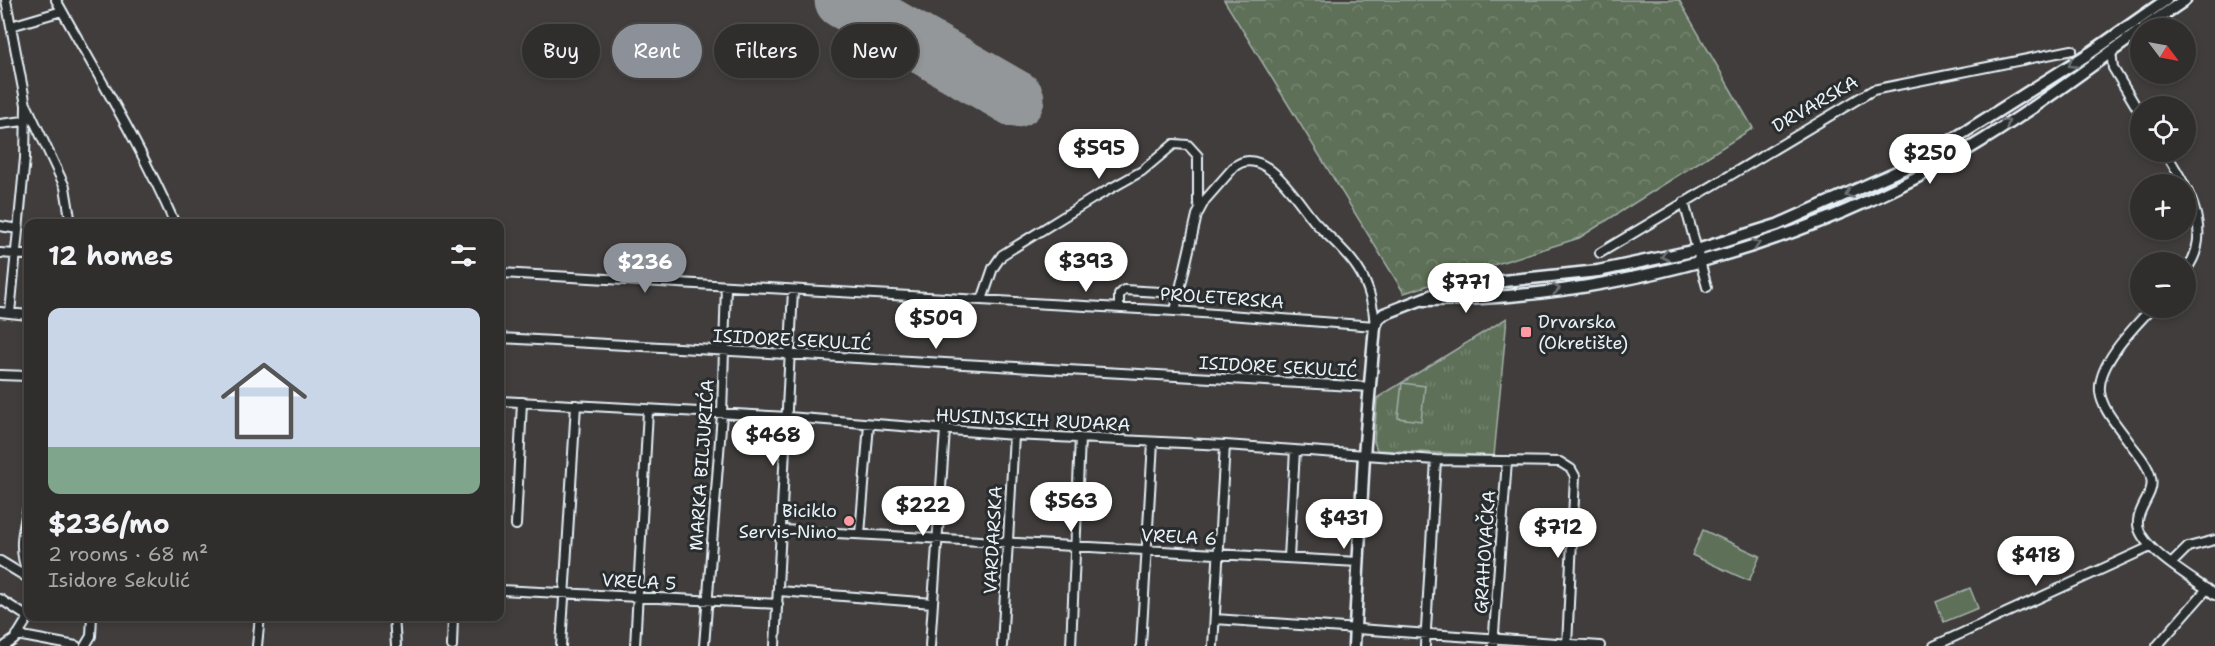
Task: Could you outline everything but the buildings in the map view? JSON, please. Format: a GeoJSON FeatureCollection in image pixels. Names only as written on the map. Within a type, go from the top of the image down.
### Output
{"type":"FeatureCollection","features":[{"type":"Feature","properties":{"kind":"main road"},"geometry":{"type":"LineString","coordinates":[[1354,646],[1364,455],[1375,327],[1378,319],[1384,314],[1456,285],[1598,271],[1697,250],[1777,225],[1914,164],[2124,36],[2166,0]]}},
{"type":"Feature","properties":{"kind":"main road"},"geometry":{"type":"LineString","coordinates":[[2159,18],[2185,0]]}},
{"type":"Feature","properties":{"kind":"main road"},"geometry":{"type":"LineString","coordinates":[[1419,300],[1502,296],[1600,283],[1700,261],[1819,223],[1871,200],[1965,151],[2112,51],[2124,36],[2130,34]]}},
{"type":"Feature","properties":{"kind":"street"},"geometry":{"type":"LineString","coordinates":[[6,0],[26,105],[65,186],[70,219]]}},
{"type":"Feature","properties":{"kind":"street"},"geometry":{"type":"LineString","coordinates":[[56,0],[145,160],[173,219]]}},
{"type":"Feature","properties":{"kind":"street"},"geometry":{"type":"LineString","coordinates":[[11,26],[62,11]]}},
{"type":"Feature","properties":{"kind":"street","name":"DRVARSKA"},"geometry":{"type":"LineString","coordinates":[[1600,253],[1873,90],[2072,50]]}},
{"type":"Feature","properties":{"kind":"street"},"geometry":{"type":"LineString","coordinates":[[2112,51],[2113,68],[2130,96]]}},
{"type":"Feature","properties":{"kind":"street"},"geometry":{"type":"LineString","coordinates":[[10,313],[25,158],[26,105]]}},
{"type":"Feature","properties":{"kind":"street"},"geometry":{"type":"LineString","coordinates":[[0,124],[24,121]]}},
{"type":"Feature","properties":{"kind":"street"},"geometry":{"type":"LineString","coordinates":[[982,300],[993,268],[1002,255],[1092,199],[1143,171],[1174,144],[1188,145],[1198,156],[1198,203],[1200,207]]}},
{"type":"Feature","properties":{"kind":"street"},"geometry":{"type":"LineString","coordinates":[[2172,162],[2193,194],[2201,231],[2196,252]]}},
{"type":"Feature","properties":{"kind":"street"},"geometry":{"type":"LineString","coordinates":[[1175,311],[1200,207],[1223,177],[1238,163],[1258,164],[1270,169],[1284,181],[1313,220],[1357,267],[1368,290],[1375,327]]}},
{"type":"Feature","properties":{"kind":"street"},"geometry":{"type":"LineString","coordinates":[[1684,202],[1707,286]]}},
{"type":"Feature","properties":{"kind":"street"},"geometry":{"type":"LineString","coordinates":[[0,226],[18,229]]}},
{"type":"Feature","properties":{"kind":"street"},"geometry":{"type":"LineString","coordinates":[[0,253],[24,255]]}},
{"type":"Feature","properties":{"kind":"street","name":"PROLETERSKA"},"geometry":{"type":"LineString","coordinates":[[504,273],[1175,311],[1375,327]]}},
{"type":"Feature","properties":{"kind":"street","name":"MARKA BILJURIĆA"},"geometry":{"type":"LineString","coordinates":[[704,646],[722,414],[726,286]]}},
{"type":"Feature","properties":{"kind":"street"},"geometry":{"type":"LineString","coordinates":[[775,646],[783,530],[793,290]]}},
{"type":"Feature","properties":{"kind":"street"},"geometry":{"type":"LineString","coordinates":[[1119,308],[1119,295],[1124,291],[1178,292]]}},
{"type":"Feature","properties":{"kind":"street"},"geometry":{"type":"LineString","coordinates":[[0,312],[24,315]]}},
{"type":"Feature","properties":{"kind":"street"},"geometry":{"type":"LineString","coordinates":[[2143,318],[2112,355],[2102,376],[2100,392],[2109,414],[2146,465],[2151,478],[2149,493],[2138,520],[2138,528],[2150,547],[2215,595]]}},
{"type":"Feature","properties":{"kind":"street","name":"ISIDORE SEKULIĆ"},"geometry":{"type":"LineString","coordinates":[[504,338],[1371,387]]}},
{"type":"Feature","properties":{"kind":"street"},"geometry":{"type":"LineString","coordinates":[[0,375],[24,376]]}},
{"type":"Feature","properties":{"kind":"street","name":"HUSINJSKIH RUDARA"},"geometry":{"type":"LineString","coordinates":[[504,401],[788,417],[1014,435],[1225,445],[1436,460],[1548,461],[1565,465],[1575,476],[1567,645]]}},
{"type":"Feature","properties":{"kind":"street"},"geometry":{"type":"LineString","coordinates":[[516,525],[522,402]]}},
{"type":"Feature","properties":{"kind":"street"},"geometry":{"type":"LineString","coordinates":[[561,646],[576,405]]}},
{"type":"Feature","properties":{"kind":"street"},"geometry":{"type":"LineString","coordinates":[[635,646],[648,411]]}},
{"type":"Feature","properties":{"kind":"street"},"geometry":{"type":"LineString","coordinates":[[860,534],[869,424]]}},
{"type":"Feature","properties":{"kind":"street"},"geometry":{"type":"LineString","coordinates":[[930,646],[945,430]]}},
{"type":"Feature","properties":{"kind":"street","name":"VARDARSKA"},"geometry":{"type":"LineString","coordinates":[[1002,646],[1014,435]]}},
{"type":"Feature","properties":{"kind":"street"},"geometry":{"type":"LineString","coordinates":[[1071,646],[1080,438]]}},
{"type":"Feature","properties":{"kind":"street"},"geometry":{"type":"LineString","coordinates":[[1141,646],[1153,442]]}},
{"type":"Feature","properties":{"kind":"street"},"geometry":{"type":"LineString","coordinates":[[1213,646],[1225,445]]}},
{"type":"Feature","properties":{"kind":"street"},"geometry":{"type":"LineString","coordinates":[[1289,558],[1295,450]]}},
{"type":"Feature","properties":{"kind":"street"},"geometry":{"type":"LineString","coordinates":[[1425,646],[1436,460]]}},
{"type":"Feature","properties":{"kind":"street","name":"GRAHOVAČKA"},"geometry":{"type":"LineString","coordinates":[[1493,642],[1507,461]]}},
{"type":"Feature","properties":{"kind":"street"},"geometry":{"type":"LineString","coordinates":[[24,524],[20,540],[24,564]]}},
{"type":"Feature","properties":{"kind":"street","name":"VRELA 6"},"geometry":{"type":"LineString","coordinates":[[783,530],[1358,562]]}},
{"type":"Feature","properties":{"kind":"street"},"geometry":{"type":"LineString","coordinates":[[2172,563],[2188,547],[2215,540]]}},
{"type":"Feature","properties":{"kind":"street"},"geometry":{"type":"LineString","coordinates":[[1934,646],[1952,643],[2150,547]]}},
{"type":"Feature","properties":{"kind":"street"},"geometry":{"type":"LineString","coordinates":[[0,561],[16,573],[24,575]]}},
{"type":"Feature","properties":{"kind":"street"},"geometry":{"type":"LineString","coordinates":[[2157,646],[2208,589]]}},
{"type":"Feature","properties":{"kind":"street","name":"VRELA 5"},"geometry":{"type":"LineString","coordinates":[[504,590],[778,604]]}},
{"type":"Feature","properties":{"kind":"street"},"geometry":{"type":"LineString","coordinates":[[778,591],[933,603]]}},
{"type":"Feature","properties":{"kind":"street"},"geometry":{"type":"LineString","coordinates":[[0,599],[24,614]]}},
{"type":"Feature","properties":{"kind":"street"},"geometry":{"type":"LineString","coordinates":[[1215,619],[1425,633],[1493,642],[1600,646]]}},
{"type":"Feature","properties":{"kind":"street"},"geometry":{"type":"LineString","coordinates":[[5,646],[17,635],[26,621]]}},
{"type":"Feature","properties":{"kind":"street"},"geometry":{"type":"LineString","coordinates":[[85,646],[91,636],[92,621]]}},
{"type":"Feature","properties":{"kind":"street"},"geometry":{"type":"LineString","coordinates":[[257,646],[260,621]]}},
{"type":"Feature","properties":{"kind":"street"},"geometry":{"type":"LineString","coordinates":[[394,621],[396,646]]}},
{"type":"Feature","properties":{"kind":"street"},"geometry":{"type":"LineString","coordinates":[[452,646],[453,621]]}},
{"type":"Feature","properties":{"kind":"street"},"geometry":{"type":"LineString","coordinates":[[17,635],[76,646]]}},
{"type":"Feature","properties":{"kind":"green space"},"geometry":{"type":"Polygon","coordinates":[[[1224,0],[1679,0],[1753,128],[1579,238],[1404,293],[1224,0]]]}},
{"type":"Feature","properties":{"kind":"green space"},"geometry":{"type":"Polygon","coordinates":[[[1507,318],[1494,456],[1377,450],[1374,442],[1377,398],[1507,318]]]}},
{"type":"Feature","properties":{"kind":"green space"},"geometry":{"type":"Polygon","coordinates":[[[1402,383],[1425,386],[1421,421],[1398,418],[1402,383]]]}},
{"type":"Feature","properties":{"kind":"green space"},"geometry":{"type":"Polygon","coordinates":[[[1703,530],[1760,556],[1749,581],[1692,555],[1703,530]]]}},
{"type":"Feature","properties":{"kind":"green space"},"geometry":{"type":"Polygon","coordinates":[[[1970,588],[1978,608],[1944,622],[1936,602],[1970,588]]]}},
{"type":"Feature","properties":{"kind":"runway"},"geometry":{"type":"LineString","coordinates":[[843,0],[1016,99]]}},
{"type":"Feature","properties":{"kind":"place","name":"Drvarska (Okretište)"},"geometry":{"type":"Point","coordinates":[1526,332]}},
{"type":"Feature","properties":{"kind":"place","name":"Biciklo Servis-Nino"},"geometry":{"type":"Point","coordinates":[849,521]}}]}
